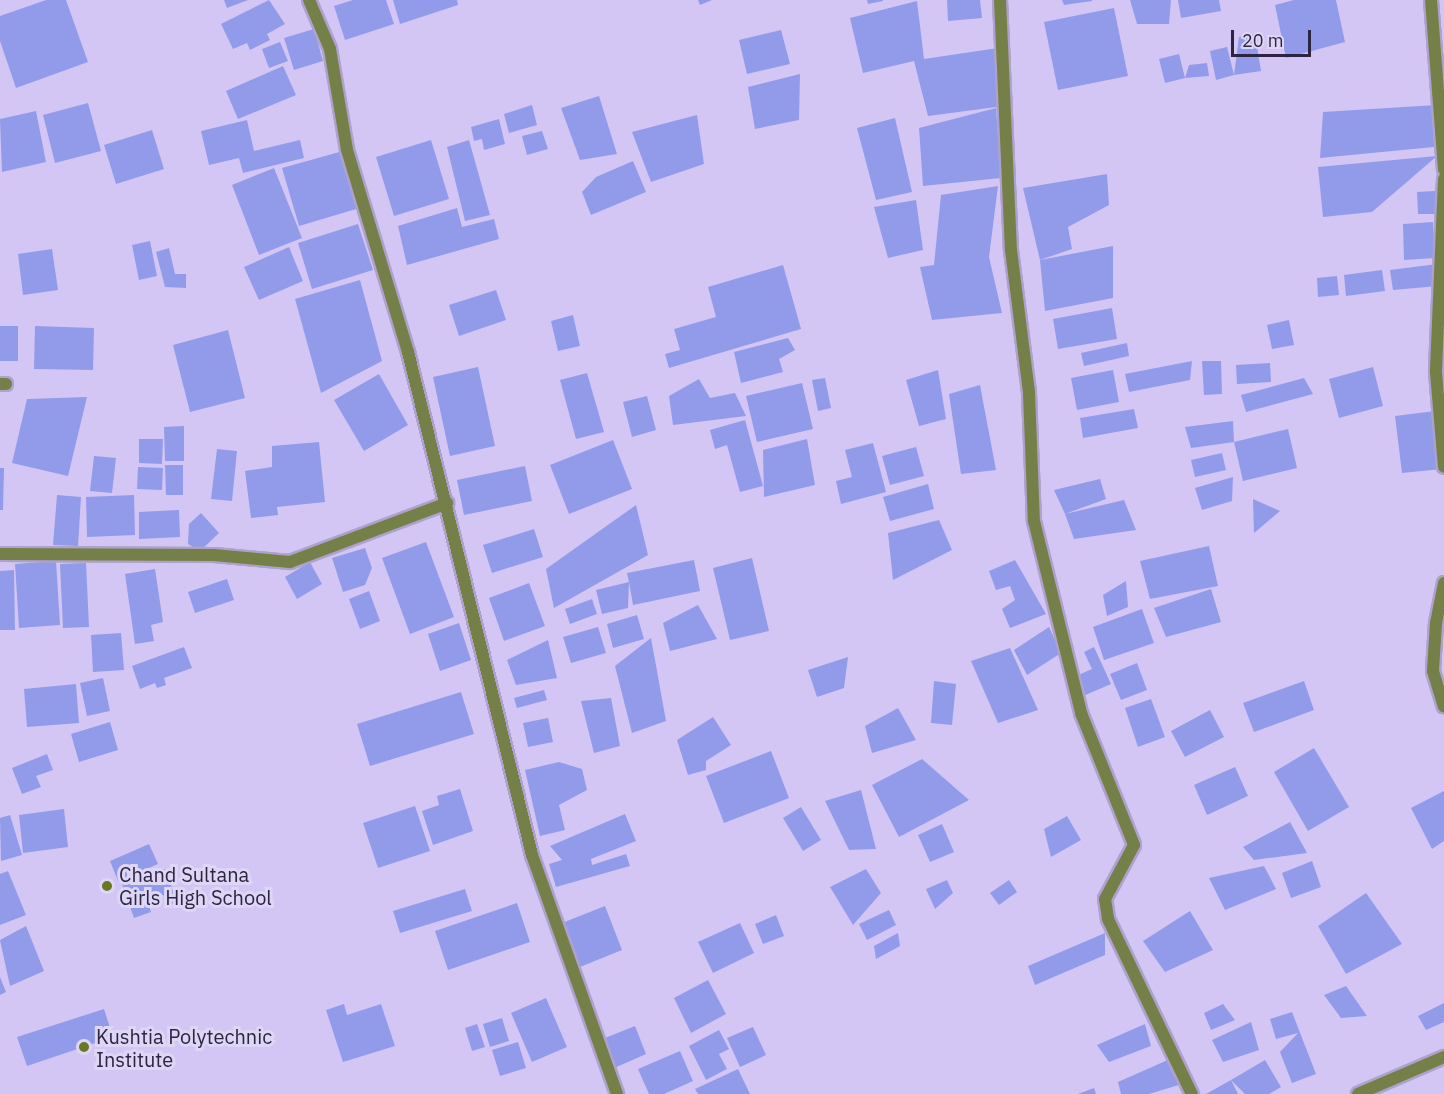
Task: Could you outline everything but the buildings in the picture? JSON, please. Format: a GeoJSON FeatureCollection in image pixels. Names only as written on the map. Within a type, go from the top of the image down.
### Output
{"type":"FeatureCollection","features":[{"type":"Feature","properties":{"kind":"street"},"geometry":{"type":"LineString","coordinates":[[309,0],[330,49],[347,150],[386,272],[447,503],[532,855],[618,1094]]}},
{"type":"Feature","properties":{"kind":"street"},"geometry":{"type":"LineString","coordinates":[[1000,0],[1011,250],[1029,393],[1034,521],[1081,713],[1134,845],[1105,899],[1108,919],[1192,1094]]}},
{"type":"Feature","properties":{"kind":"street"},"geometry":{"type":"LineString","coordinates":[[1431,0],[1444,170]]}},
{"type":"Feature","properties":{"kind":"street"},"geometry":{"type":"LineString","coordinates":[[1444,179],[1436,372],[1444,467]]}},
{"type":"Feature","properties":{"kind":"street"},"geometry":{"type":"LineString","coordinates":[[0,554],[214,555],[290,562],[447,503]]}},
{"type":"Feature","properties":{"kind":"street"},"geometry":{"type":"LineString","coordinates":[[1444,584],[1436,623],[1433,671],[1444,706]]}},
{"type":"Feature","properties":{"kind":"street"},"geometry":{"type":"LineString","coordinates":[[1358,1094],[1444,1057]]}},
{"type":"Feature","properties":{"kind":"place","name":"Chand Sultana Girls High School"},"geometry":{"type":"Point","coordinates":[107,886]}},
{"type":"Feature","properties":{"kind":"place","name":"Kushtia Polytechnic Institute"},"geometry":{"type":"Point","coordinates":[84,1047]}}]}
